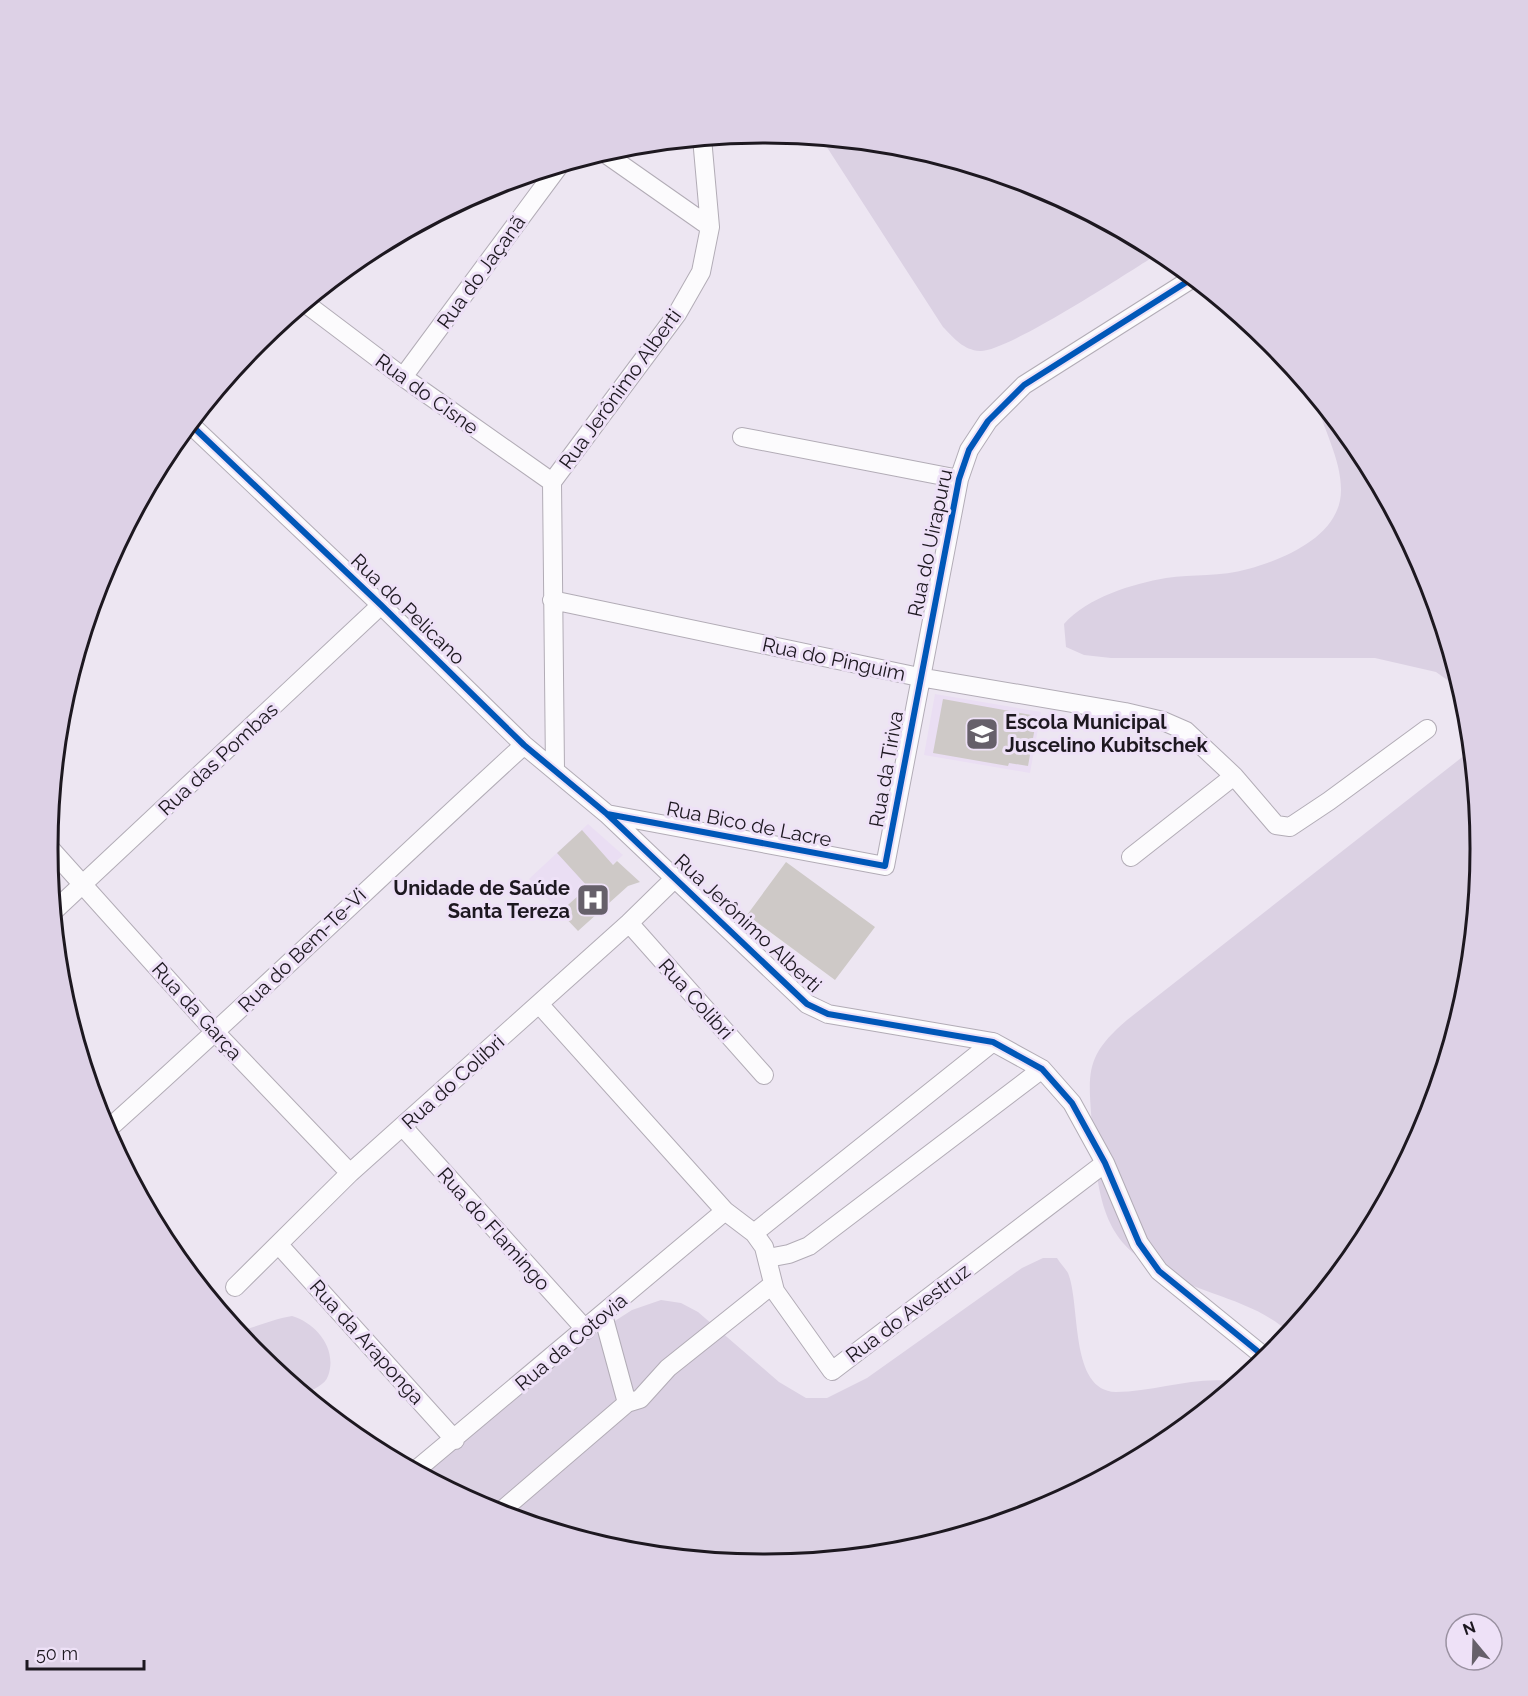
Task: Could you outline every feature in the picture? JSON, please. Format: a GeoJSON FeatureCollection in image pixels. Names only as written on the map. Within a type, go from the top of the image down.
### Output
{"type":"FeatureCollection","features":[{"type":"Feature","properties":{"kind":"street","name":"Rua Jerônimo Alberti"},"geometry":{"type":"LineString","coordinates":[[555,770],[552,483],[677,314],[701,272],[710,227],[703,146]]}},
{"type":"Feature","properties":{"kind":"street"},"geometry":{"type":"LineString","coordinates":[[613,159],[710,227]]}},
{"type":"Feature","properties":{"kind":"street","name":"Rua do Jaçanã"},"geometry":{"type":"LineString","coordinates":[[403,377],[552,176]]}},
{"type":"Feature","properties":{"kind":"street","name":"Rua do Uirapuru"},"geometry":{"type":"LineString","coordinates":[[919,677],[959,479],[969,450],[988,421],[1024,385],[1186,283]]}},
{"type":"Feature","properties":{"kind":"street","name":"Rua do Cisne"},"geometry":{"type":"LineString","coordinates":[[311,308],[403,377],[552,483]]}},
{"type":"Feature","properties":{"kind":"street","name":"Rua do Pelicano"},"geometry":{"type":"LineString","coordinates":[[196,430],[381,605],[524,745],[607,814]]}},
{"type":"Feature","properties":{"kind":"street"},"geometry":{"type":"LineString","coordinates":[[742,437],[959,479]]}},
{"type":"Feature","properties":{"kind":"street","name":"Rua do Pinguim"},"geometry":{"type":"LineString","coordinates":[[552,600],[919,677],[1125,712],[1163,721],[1186,731],[1234,776],[1276,825],[1290,827],[1427,729]]}},
{"type":"Feature","properties":{"kind":"street","name":"Rua das Pombas"},"geometry":{"type":"LineString","coordinates":[[61,905],[381,605]]}},
{"type":"Feature","properties":{"kind":"street","name":"Rua da Tiriva"},"geometry":{"type":"LineString","coordinates":[[885,866],[919,677]]}},
{"type":"Feature","properties":{"kind":"street","name":"Rua do Bem-Te-Vi"},"geometry":{"type":"LineString","coordinates":[[114,1123],[216,1033],[346,908],[524,745]]}},
{"type":"Feature","properties":{"kind":"street"},"geometry":{"type":"LineString","coordinates":[[1131,856],[1234,776]]}},
{"type":"Feature","properties":{"kind":"street","name":"Rua Jerônimo Alberti"},"geometry":{"type":"LineString","coordinates":[[607,814],[807,1004],[839,1016],[993,1042],[1042,1068],[1072,1103],[1105,1163],[1138,1243],[1160,1271],[1258,1351]]}},
{"type":"Feature","properties":{"kind":"street","name":"Rua Bico de Lacre"},"geometry":{"type":"LineString","coordinates":[[607,814],[885,866]]}},
{"type":"Feature","properties":{"kind":"street","name":"Rua da Garça"},"geometry":{"type":"LineString","coordinates":[[58,857],[216,1033],[350,1173]]}},
{"type":"Feature","properties":{"kind":"street","name":"Rua do Colibri"},"geometry":{"type":"LineString","coordinates":[[235,1287],[350,1173],[629,923],[674,879]]}},
{"type":"Feature","properties":{"kind":"street","name":"Rua Colibri"},"geometry":{"type":"LineString","coordinates":[[629,923],[764,1075]]}},
{"type":"Feature","properties":{"kind":"street","name":"Rua do Avestruz"},"geometry":{"type":"LineString","coordinates":[[539,1004],[725,1211],[754,1233],[764,1247],[768,1258],[772,1285],[832,1371],[1105,1163]]}},
{"type":"Feature","properties":{"kind":"street"},"geometry":{"type":"LineString","coordinates":[[754,1233],[993,1042]]}},
{"type":"Feature","properties":{"kind":"street"},"geometry":{"type":"LineString","coordinates":[[768,1258],[789,1254],[809,1246],[1042,1068]]}},
{"type":"Feature","properties":{"kind":"street","name":"Rua do Flamingo"},"geometry":{"type":"LineString","coordinates":[[403,1127],[586,1330]]}},
{"type":"Feature","properties":{"kind":"street","name":"Rua da Cotovia"},"geometry":{"type":"LineString","coordinates":[[422,1465],[725,1211]]}},
{"type":"Feature","properties":{"kind":"street","name":"Rua da Araponga"},"geometry":{"type":"LineString","coordinates":[[279,1245],[455,1440]]}},
{"type":"Feature","properties":{"kind":"street"},"geometry":{"type":"LineString","coordinates":[[508,1505],[627,1403],[640,1399],[668,1368],[772,1285]]}},
{"type":"Feature","properties":{"kind":"street"},"geometry":{"type":"LineString","coordinates":[[603,1315],[627,1403]]}},
{"type":"Feature","properties":{"kind":"shaded area"},"geometry":{"type":"Polygon","coordinates":[[[826,146],[902,156],[991,180],[1076,215],[1151,258],[1069,309],[1016,339],[995,348],[980,351],[969,348],[959,343],[943,327],[826,146]]]}},
{"type":"Feature","properties":{"kind":"shaded area"},"geometry":{"type":"Polygon","coordinates":[[[1321,415],[1351,456],[1397,536],[1432,621],[1449,681],[1436,672],[1375,658],[1111,658],[1084,655],[1066,647],[1064,624],[1085,606],[1111,593],[1166,578],[1248,569],[1278,559],[1309,542],[1332,520],[1339,505],[1341,489],[1335,454],[1321,415]]]}},
{"type":"Feature","properties":{"kind":"shaded area","name":"Escola Municipal Juscelino Kubitschek"},"geometry":{"type":"Polygon","coordinates":[[[935,694],[1041,712],[1030,773],[924,755],[935,694]]]}},
{"type":"Feature","properties":{"kind":"shaded area"},"geometry":{"type":"Polygon","coordinates":[[[1463,756],[1470,848],[1468,894],[1456,986],[1432,1075],[1397,1160],[1375,1201],[1351,1240],[1324,1277],[1282,1327],[1233,1300],[1178,1280],[1152,1266],[1131,1251],[1117,1234],[1106,1214],[1095,1161],[1090,1078],[1096,1055],[1103,1044],[1127,1020],[1463,756]]]}},
{"type":"Feature","properties":{"kind":"shaded area"},"geometry":{"type":"Polygon","coordinates":[[[588,824],[623,855],[560,912],[529,879],[588,824]]]}},
{"type":"Feature","properties":{"kind":"shaded area"},"geometry":{"type":"Polygon","coordinates":[[[1043,1258],[1057,1258],[1068,1273],[1084,1362],[1090,1377],[1101,1388],[1116,1392],[1191,1382],[1226,1381],[1156,1435],[1076,1481],[1034,1500],[947,1529],[902,1540],[856,1547],[764,1554],[718,1552],[626,1540],[537,1516],[494,1500],[428,1468],[568,1351],[632,1310],[661,1300],[681,1303],[698,1312],[779,1382],[806,1398],[827,1398],[867,1378],[1022,1268],[1043,1258]]]}},
{"type":"Feature","properties":{"kind":"shaded area"},"geometry":{"type":"Polygon","coordinates":[[[292,1316],[301,1319],[323,1338],[330,1356],[330,1366],[326,1379],[313,1390],[265,1347],[248,1328],[292,1316]]]}},
{"type":"Feature","properties":{"kind":"building","name":"Escola Municipal Juscelino Kubitschek"},"geometry":{"type":"Polygon","coordinates":[[[943,699],[1037,716],[1028,766],[1009,763],[1008,766],[933,753],[943,699]]]}},
{"type":"Feature","properties":{"kind":"building"},"geometry":{"type":"Polygon","coordinates":[[[582,830],[613,865],[617,861],[640,882],[628,886],[578,931],[560,912],[588,887],[557,853],[582,830]]]}},
{"type":"Feature","properties":{"kind":"building"},"geometry":{"type":"Polygon","coordinates":[[[786,862],[875,927],[835,980],[747,915],[786,862]]]}},
{"type":"Feature","properties":{"kind":"cycle path"},"geometry":{"type":"LineString","coordinates":[[607,814],[885,866],[959,479],[969,450],[988,421],[1024,385],[1186,283]]}},
{"type":"Feature","properties":{"kind":"cycle path"},"geometry":{"type":"LineString","coordinates":[[196,430],[381,605],[524,745],[607,814],[807,1004],[828,1014],[993,1042],[1042,1069],[1072,1103],[1105,1163],[1139,1243],[1159,1271],[1258,1352]]}},
{"type":"Feature","properties":{"kind":"place","name":"Escola Municipal Juscelino Kubitschek"},"geometry":{"type":"Point","coordinates":[982,734]}},
{"type":"Feature","properties":{"kind":"place","name":"Unidade de Saúde Santa Tereza"},"geometry":{"type":"Point","coordinates":[593,900]}}]}
